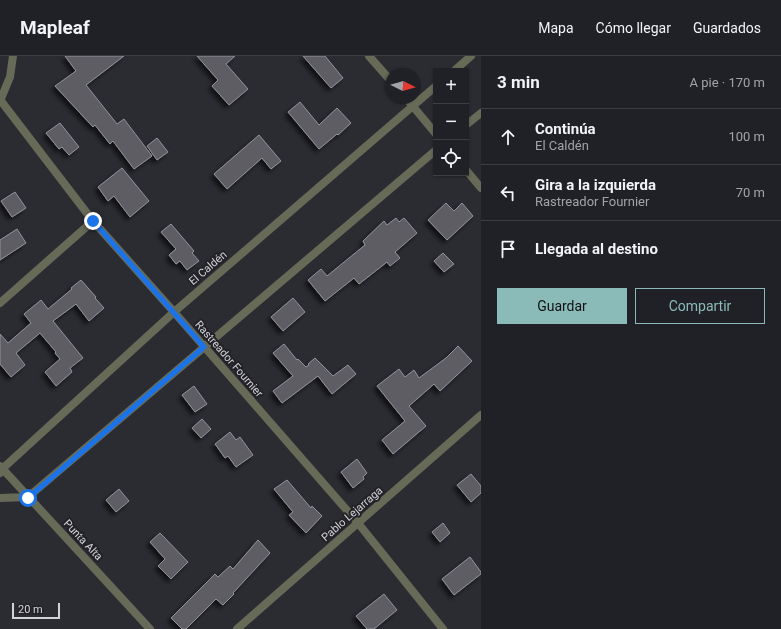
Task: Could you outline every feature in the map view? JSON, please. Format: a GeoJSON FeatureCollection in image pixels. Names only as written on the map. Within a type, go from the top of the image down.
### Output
{"type":"FeatureCollection","features":[{"type":"Feature","properties":{"kind":"street"},"geometry":{"type":"LineString","coordinates":[[0,101],[10,78],[13,56]]}},
{"type":"Feature","properties":{"kind":"street"},"geometry":{"type":"LineString","coordinates":[[369,56],[385,74]]}},
{"type":"Feature","properties":{"kind":"street"},"geometry":{"type":"LineString","coordinates":[[457,68],[470,56]]}},
{"type":"Feature","properties":{"kind":"street","name":"El Caldén"},"geometry":{"type":"LineString","coordinates":[[1,469],[174,312],[433,89]]}},
{"type":"Feature","properties":{"kind":"street","name":"Rastreador Fournier"},"geometry":{"type":"LineString","coordinates":[[0,101],[93,221],[358,523],[443,629]]}},
{"type":"Feature","properties":{"kind":"street"},"geometry":{"type":"LineString","coordinates":[[414,106],[433,130]]}},
{"type":"Feature","properties":{"kind":"street"},"geometry":{"type":"LineString","coordinates":[[469,122],[481,112]]}},
{"type":"Feature","properties":{"kind":"street"},"geometry":{"type":"LineString","coordinates":[[0,498],[28,498],[433,153]]}},
{"type":"Feature","properties":{"kind":"street"},"geometry":{"type":"LineString","coordinates":[[469,174],[481,188]]}},
{"type":"Feature","properties":{"kind":"street"},"geometry":{"type":"LineString","coordinates":[[0,303],[93,221]]}},
{"type":"Feature","properties":{"kind":"street","name":"Pablo Lejarraga"},"geometry":{"type":"LineString","coordinates":[[237,629],[481,415]]}},
{"type":"Feature","properties":{"kind":"street","name":"Punta Alta"},"geometry":{"type":"LineString","coordinates":[[1,469],[150,629]]}},
{"type":"Feature","properties":{"kind":"building"},"geometry":{"type":"Polygon","coordinates":[[[65,56],[124,56],[86,85],[117,124],[124,119],[152,156],[134,169],[113,141],[110,144],[95,125],[93,127],[55,86],[76,71],[65,56]]]}},
{"type":"Feature","properties":{"kind":"building"},"geometry":{"type":"Polygon","coordinates":[[[197,56],[235,56],[226,64],[248,89],[229,105],[212,86],[218,80],[197,56]]]}},
{"type":"Feature","properties":{"kind":"building"},"geometry":{"type":"Polygon","coordinates":[[[303,56],[325,56],[343,78],[331,88],[303,56]]]}},
{"type":"Feature","properties":{"kind":"building"},"geometry":{"type":"Polygon","coordinates":[[[300,102],[319,125],[337,108],[351,123],[319,149],[288,112],[300,102]]]}},
{"type":"Feature","properties":{"kind":"building"},"geometry":{"type":"Polygon","coordinates":[[[60,123],[79,147],[69,155],[62,147],[59,149],[46,133],[60,123]]]}},
{"type":"Feature","properties":{"kind":"building"},"geometry":{"type":"Polygon","coordinates":[[[259,135],[281,161],[271,169],[262,158],[227,189],[214,174],[259,135]]]}},
{"type":"Feature","properties":{"kind":"building"},"geometry":{"type":"Polygon","coordinates":[[[157,138],[168,152],[157,160],[147,146],[157,138]]]}},
{"type":"Feature","properties":{"kind":"building"},"geometry":{"type":"Polygon","coordinates":[[[122,168],[149,201],[130,217],[114,196],[108,201],[98,187],[122,168]]]}},
{"type":"Feature","properties":{"kind":"building"},"geometry":{"type":"Polygon","coordinates":[[[15,192],[26,208],[12,217],[1,201],[15,192]]]}},
{"type":"Feature","properties":{"kind":"building"},"geometry":{"type":"Polygon","coordinates":[[[446,203],[454,211],[462,203],[473,216],[447,240],[428,220],[446,203]]]}},
{"type":"Feature","properties":{"kind":"building"},"geometry":{"type":"Polygon","coordinates":[[[396,218],[399,222],[404,218],[417,233],[395,252],[400,258],[390,266],[387,262],[359,284],[354,278],[325,301],[308,280],[321,269],[327,276],[365,245],[363,241],[384,221],[387,225],[396,218]]]}},
{"type":"Feature","properties":{"kind":"building"},"geometry":{"type":"Polygon","coordinates":[[[171,224],[194,251],[192,253],[199,261],[187,270],[180,261],[176,264],[169,255],[176,249],[161,232],[171,224]]]}},
{"type":"Feature","properties":{"kind":"building"},"geometry":{"type":"Polygon","coordinates":[[[17,229],[26,243],[0,260],[0,240],[17,229]]]}},
{"type":"Feature","properties":{"kind":"building"},"geometry":{"type":"Polygon","coordinates":[[[443,253],[454,264],[444,272],[434,261],[443,253]]]}},
{"type":"Feature","properties":{"kind":"building"},"geometry":{"type":"Polygon","coordinates":[[[81,280],[104,308],[89,321],[76,304],[53,321],[83,358],[70,368],[72,372],[56,386],[45,372],[60,359],[40,333],[16,353],[25,365],[11,377],[0,364],[0,334],[8,343],[31,323],[24,314],[41,300],[48,309],[81,280]]]}},
{"type":"Feature","properties":{"kind":"building"},"geometry":{"type":"Polygon","coordinates":[[[293,298],[305,312],[283,331],[271,317],[293,298]]]}},
{"type":"Feature","properties":{"kind":"building"},"geometry":{"type":"Polygon","coordinates":[[[284,344],[297,360],[298,359],[306,367],[315,358],[333,376],[348,365],[356,374],[332,394],[318,376],[282,403],[273,391],[293,376],[273,353],[284,344]]]}},
{"type":"Feature","properties":{"kind":"building"},"geometry":{"type":"Polygon","coordinates":[[[458,346],[472,361],[440,391],[434,384],[409,406],[426,426],[393,454],[382,440],[405,421],[377,386],[399,369],[405,377],[414,370],[419,378],[446,358],[458,346]]]}},
{"type":"Feature","properties":{"kind":"building"},"geometry":{"type":"Polygon","coordinates":[[[194,386],[207,404],[195,412],[182,395],[194,386]]]}},
{"type":"Feature","properties":{"kind":"building"},"geometry":{"type":"Polygon","coordinates":[[[202,419],[211,429],[201,438],[192,428],[202,419]]]}},
{"type":"Feature","properties":{"kind":"building"},"geometry":{"type":"Polygon","coordinates":[[[230,432],[236,440],[240,437],[253,455],[236,467],[228,456],[225,458],[215,444],[230,432]]]}},
{"type":"Feature","properties":{"kind":"building"},"geometry":{"type":"Polygon","coordinates":[[[357,459],[367,473],[363,477],[364,479],[353,488],[341,472],[357,459]]]}},
{"type":"Feature","properties":{"kind":"building"},"geometry":{"type":"Polygon","coordinates":[[[471,474],[481,486],[481,493],[471,502],[457,485],[471,474]]]}},
{"type":"Feature","properties":{"kind":"building"},"geometry":{"type":"Polygon","coordinates":[[[287,480],[311,508],[312,506],[322,516],[306,533],[289,515],[293,512],[274,489],[287,480]]]}},
{"type":"Feature","properties":{"kind":"building"},"geometry":{"type":"Polygon","coordinates":[[[119,489],[129,501],[116,512],[106,500],[119,489]]]}},
{"type":"Feature","properties":{"kind":"building"},"geometry":{"type":"Polygon","coordinates":[[[443,523],[450,533],[440,542],[432,532],[443,523]]]}},
{"type":"Feature","properties":{"kind":"building"},"geometry":{"type":"Polygon","coordinates":[[[160,533],[188,562],[171,579],[158,566],[165,559],[150,542],[160,533]]]}},
{"type":"Feature","properties":{"kind":"building"},"geometry":{"type":"Polygon","coordinates":[[[258,540],[270,553],[223,605],[216,599],[186,629],[182,629],[171,618],[215,574],[218,577],[230,566],[233,569],[258,540]]]}},
{"type":"Feature","properties":{"kind":"building"},"geometry":{"type":"Polygon","coordinates":[[[470,557],[481,574],[454,595],[442,579],[470,557]]]}},
{"type":"Feature","properties":{"kind":"building"},"geometry":{"type":"Polygon","coordinates":[[[384,594],[397,610],[374,629],[367,629],[356,616],[384,594]]]}},
{"type":"Feature","properties":{"kind":"route"},"geometry":{"type":"LineString","coordinates":[[28,498],[204,347],[93,221]]}}]}
